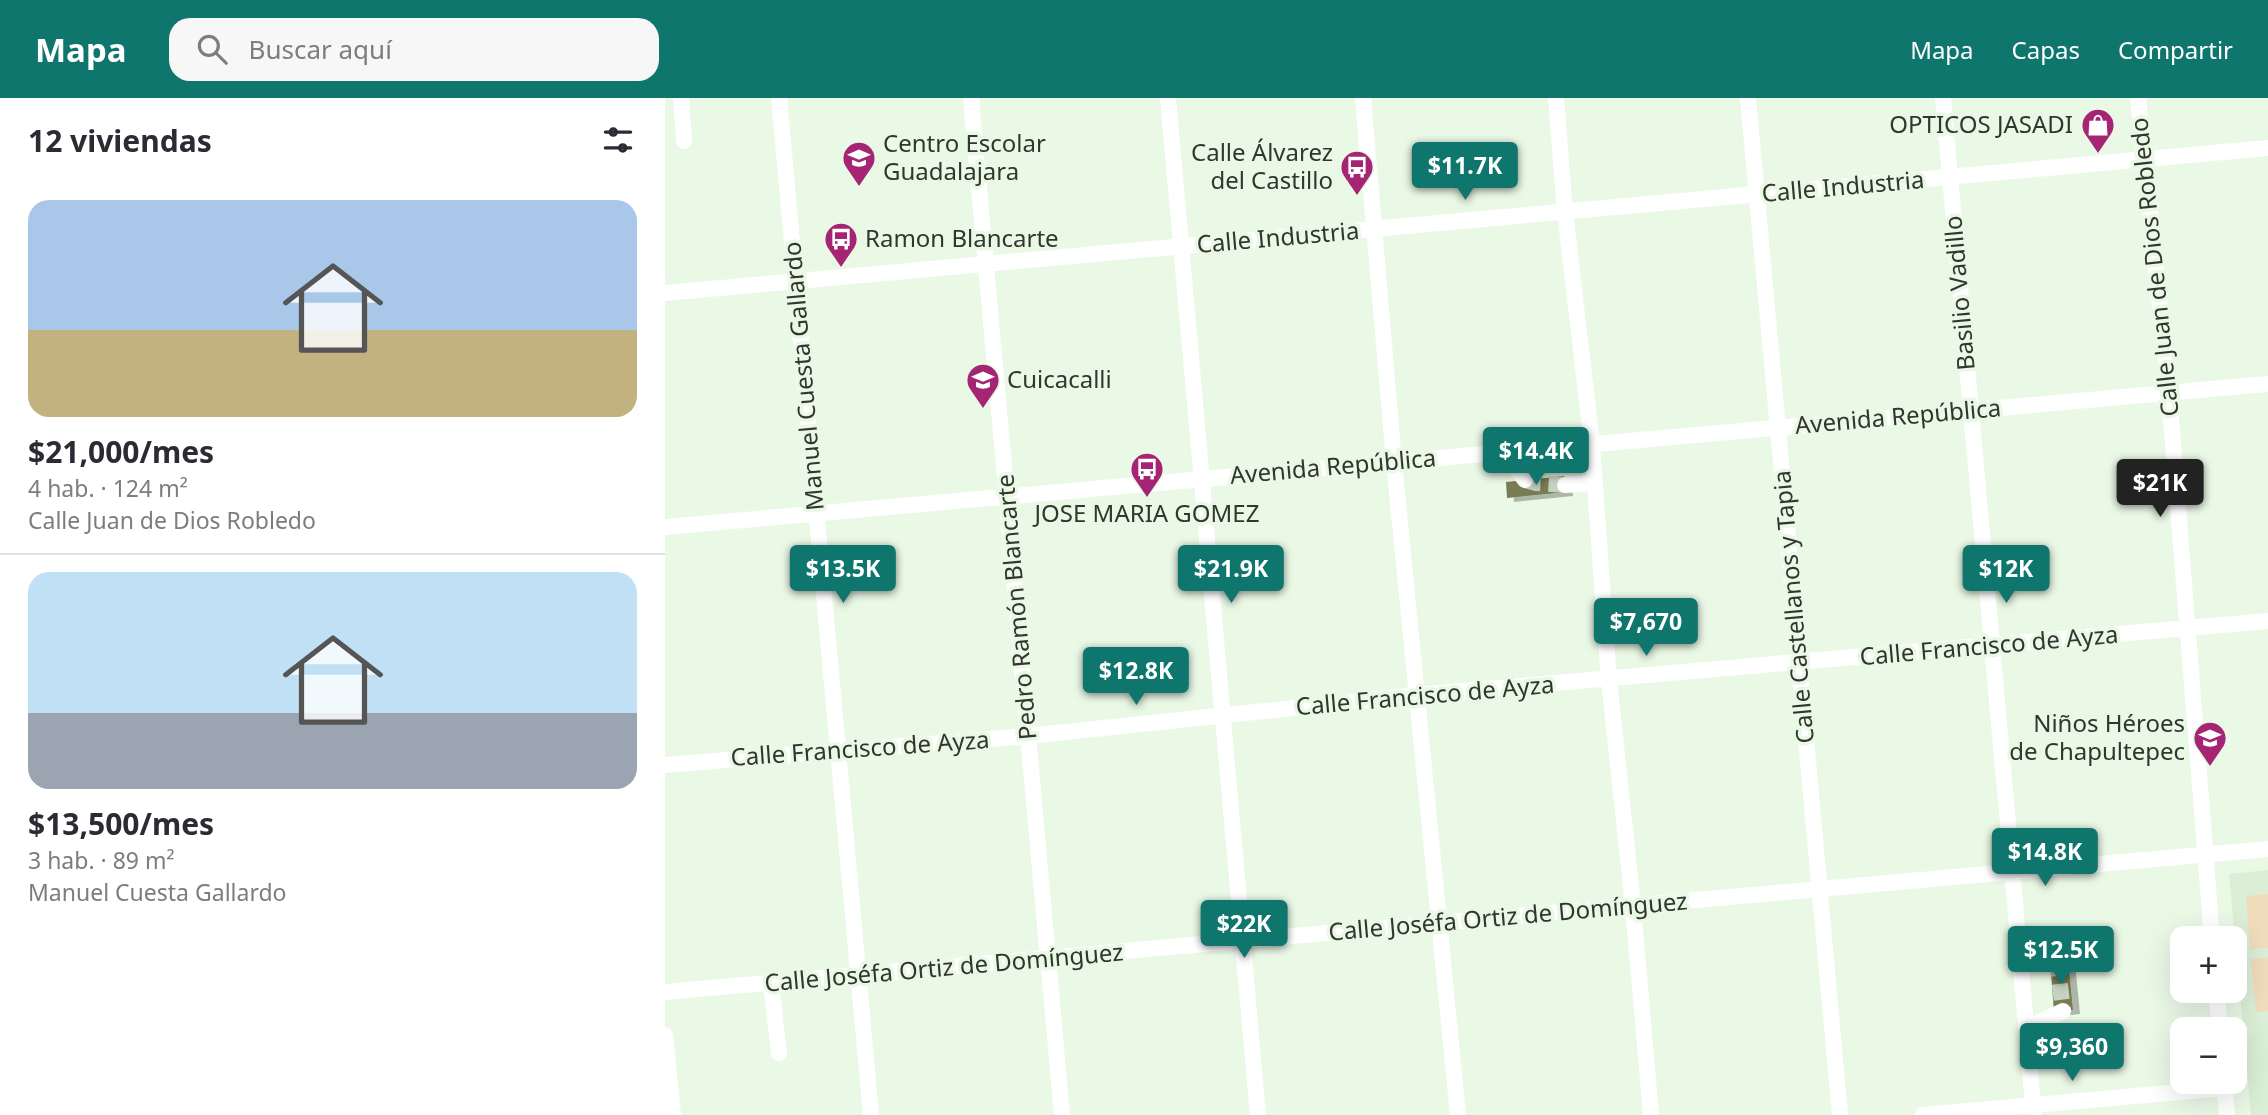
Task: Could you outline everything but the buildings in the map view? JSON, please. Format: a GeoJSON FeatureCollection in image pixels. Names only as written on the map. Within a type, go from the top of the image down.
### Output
{"type":"FeatureCollection","features":[{"type":"Feature","properties":{"kind":"street"},"geometry":{"type":"LineString","coordinates":[[681,98],[684,141]]}},
{"type":"Feature","properties":{"kind":"street","name":"Manuel Cuesta Gallardo"},"geometry":{"type":"LineString","coordinates":[[779,98],[871,1115]]}},
{"type":"Feature","properties":{"kind":"street","name":"Pedro Ramón Blancarte"},"geometry":{"type":"LineString","coordinates":[[971,98],[1062,1115]]}},
{"type":"Feature","properties":{"kind":"street"},"geometry":{"type":"LineString","coordinates":[[1168,98],[1258,1115]]}},
{"type":"Feature","properties":{"kind":"street"},"geometry":{"type":"LineString","coordinates":[[1363,98],[1394,462],[1458,1115]]}},
{"type":"Feature","properties":{"kind":"street"},"geometry":{"type":"LineString","coordinates":[[1556,98],[1565,212],[1592,444],[1609,680],[1633,906],[1651,1115]]}},
{"type":"Feature","properties":{"kind":"street","name":"Calle Castellanos y Tapia"},"geometry":{"type":"LineString","coordinates":[[1748,98],[1840,1115]]}},
{"type":"Feature","properties":{"kind":"street","name":"Basilio Vadillo"},"geometry":{"type":"LineString","coordinates":[[1943,98],[2033,1110]]}},
{"type":"Feature","properties":{"kind":"street","name":"Calle Juan de Dios Robledo"},"geometry":{"type":"LineString","coordinates":[[2138,98],[2169,393],[2211,926]]}},
{"type":"Feature","properties":{"kind":"street","name":"Calle Industria"},"geometry":{"type":"LineString","coordinates":[[665,293],[2268,148]]}},
{"type":"Feature","properties":{"kind":"street","name":"Avenida República"},"geometry":{"type":"LineString","coordinates":[[665,527],[2268,384]]}},
{"type":"Feature","properties":{"kind":"street"},"geometry":{"type":"LineString","coordinates":[[1508,452],[1525,480]]}},
{"type":"Feature","properties":{"kind":"street"},"geometry":{"type":"LineString","coordinates":[[1565,485],[1594,482]]}},
{"type":"Feature","properties":{"kind":"street","name":"Calle Francisco de Ayza"},"geometry":{"type":"LineString","coordinates":[[665,765],[1028,736],[1417,695],[2268,621]]}},
{"type":"Feature","properties":{"kind":"street","name":"Calle Joséfa Ortiz de Domínguez"},"geometry":{"type":"LineString","coordinates":[[665,992],[2268,849]]}},
{"type":"Feature","properties":{"kind":"street"},"geometry":{"type":"LineString","coordinates":[[2019,952],[2051,955],[2057,960]]}},
{"type":"Feature","properties":{"kind":"street"},"geometry":{"type":"LineString","coordinates":[[771,983],[779,1053]]}},
{"type":"Feature","properties":{"kind":"street"},"geometry":{"type":"LineString","coordinates":[[2026,1029],[2063,1011]]}},
{"type":"Feature","properties":{"kind":"street"},"geometry":{"type":"LineString","coordinates":[[665,1035],[673,1115]]}},
{"type":"Feature","properties":{"kind":"street"},"geometry":{"type":"LineString","coordinates":[[1923,1115],[2033,1110],[2170,1091]]}},
{"type":"Feature","properties":{"kind":"street"},"geometry":{"type":"LineString","coordinates":[[2225,1094],[2227,1115]]}},
{"type":"Feature","properties":{"kind":"shaded area"},"geometry":{"type":"Polygon","coordinates":[[[2268,870],[2268,1115],[2251,1115],[2247,1071],[2247,1017],[2242,1017],[2241,1003],[2247,1003],[2247,926],[2234,926],[2229,874],[2268,870]]]}},
{"type":"Feature","properties":{"kind":"shaded area"},"geometry":{"type":"Polygon","coordinates":[[[2268,894],[2268,948],[2250,949],[2246,896],[2268,894]]]}},
{"type":"Feature","properties":{"kind":"shaded area"},"geometry":{"type":"Polygon","coordinates":[[[2268,958],[2268,1011],[2256,1012],[2251,959],[2268,958]]]}},
{"type":"Feature","properties":{"kind":"tunnel"},"geometry":{"type":"LineString","coordinates":[[1525,480],[1565,485]]}},
{"type":"Feature","properties":{"kind":"tunnel"},"geometry":{"type":"LineString","coordinates":[[2057,960],[2063,1011]]}},
{"type":"Feature","properties":{"kind":"place","name":"OPTICOS JASADI"},"geometry":{"type":"Point","coordinates":[2098,155]}},
{"type":"Feature","properties":{"kind":"place","name":"Centro Escolar Guadalajara"},"geometry":{"type":"Point","coordinates":[859,188]}},
{"type":"Feature","properties":{"kind":"place","name":"Calle Álvarez del Castillo"},"geometry":{"type":"Point","coordinates":[1357,197]}},
{"type":"Feature","properties":{"kind":"place","name":"Ramon Blancarte"},"geometry":{"type":"Point","coordinates":[841,269]}},
{"type":"Feature","properties":{"kind":"place","name":"Cuicacalli"},"geometry":{"type":"Point","coordinates":[983,410]}},
{"type":"Feature","properties":{"kind":"place","name":"JOSE MARIA GOMEZ"},"geometry":{"type":"Point","coordinates":[1147,499]}},
{"type":"Feature","properties":{"kind":"place","name":"Niños Héroes de Chapultepec"},"geometry":{"type":"Point","coordinates":[2210,768]}}]}
